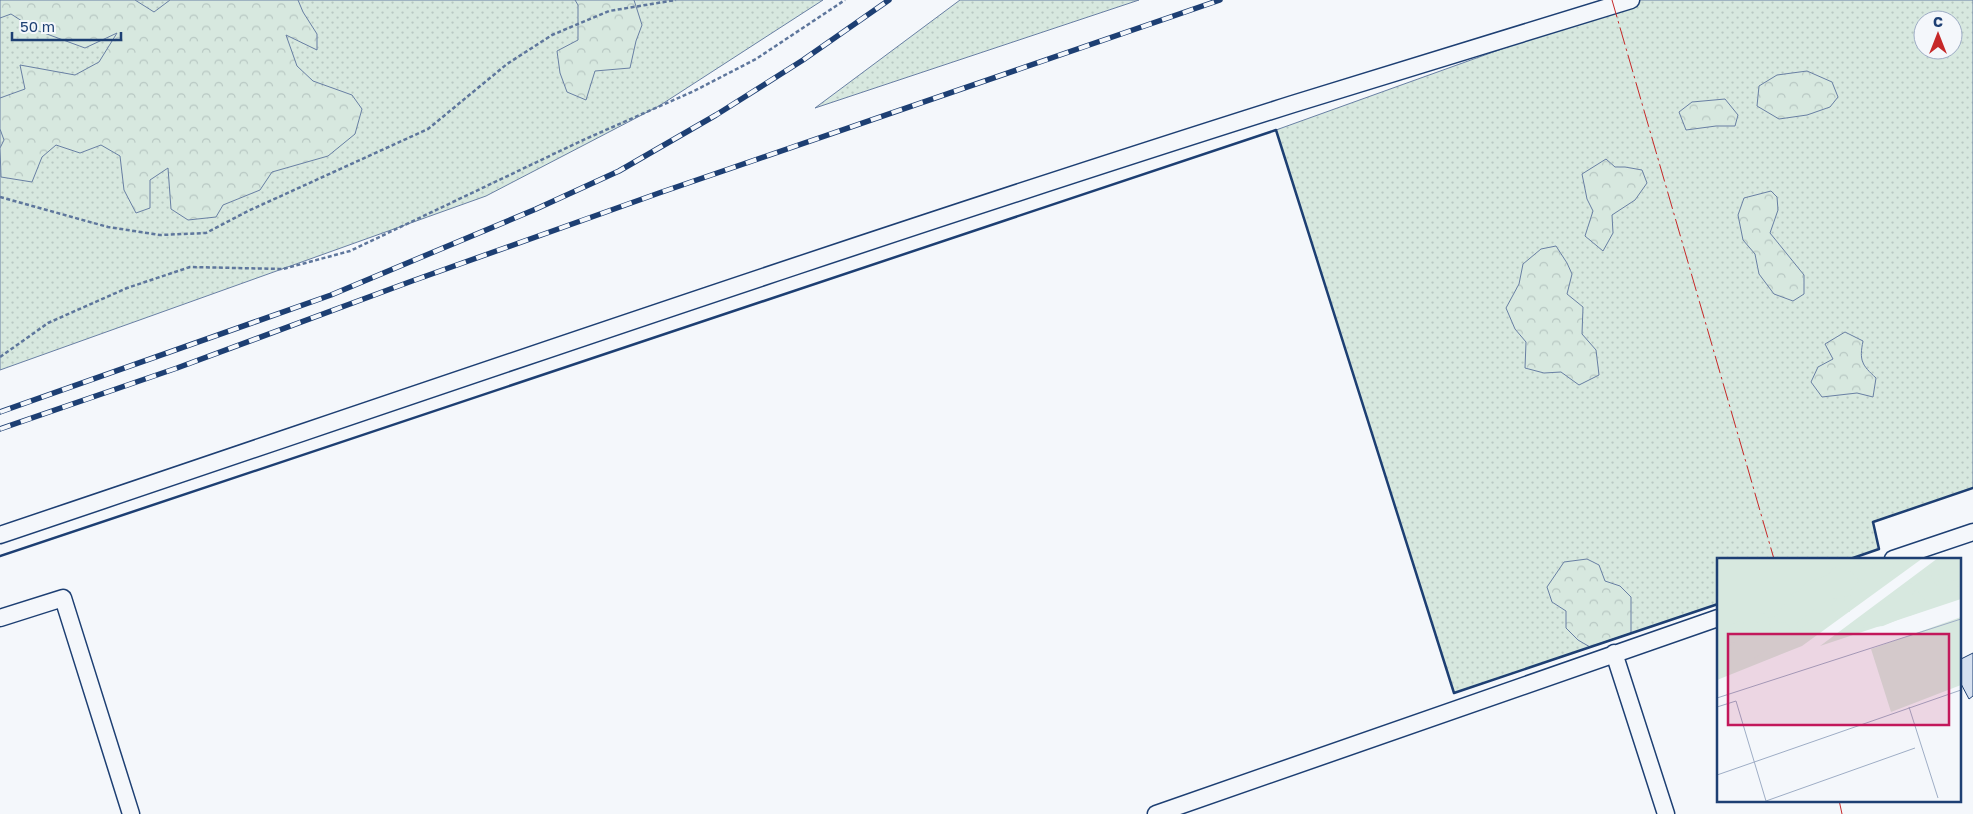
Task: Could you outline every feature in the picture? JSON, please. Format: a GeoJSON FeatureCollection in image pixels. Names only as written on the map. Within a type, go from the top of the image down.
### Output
{"type":"FeatureCollection","features":[{"type":"Feature","properties":{"kind":"lane"},"geometry":{"type":"LineString","coordinates":[[0,535],[748,282],[1293,104],[1631,0]]}},
{"type":"Feature","properties":{"kind":"lane"},"geometry":{"type":"LineString","coordinates":[[1896,558],[1973,532]]}},
{"type":"Feature","properties":{"kind":"lane"},"geometry":{"type":"LineString","coordinates":[[0,618],[63,598],[131,814]]}},
{"type":"Feature","properties":{"kind":"lane"},"geometry":{"type":"LineString","coordinates":[[1156,814],[1717,618]]}},
{"type":"Feature","properties":{"kind":"lane"},"geometry":{"type":"LineString","coordinates":[[1614,653],[1666,814]]}},
{"type":"Feature","properties":{"kind":"path"},"geometry":{"type":"LineString","coordinates":[[0,197],[108,227],[160,235],[206,233],[248,211],[428,129],[507,64],[552,35],[609,10],[676,0]]}},
{"type":"Feature","properties":{"kind":"path"},"geometry":{"type":"LineString","coordinates":[[0,357],[48,323],[127,288],[190,268],[283,269],[350,250],[581,141],[694,91],[756,58],[845,0]]}},
{"type":"Feature","properties":{"kind":"green space"},"geometry":{"type":"Polygon","coordinates":[[[0,0],[823,0],[659,106],[486,196],[0,370],[0,0]]]}},
{"type":"Feature","properties":{"kind":"green space"},"geometry":{"type":"Polygon","coordinates":[[[0,0],[135,0],[154,12],[170,0],[298,0],[317,34],[317,50],[286,35],[297,66],[313,81],[352,95],[362,109],[355,134],[328,156],[272,172],[260,190],[223,205],[216,217],[188,220],[171,209],[168,168],[150,180],[150,208],[136,213],[124,190],[120,156],[101,145],[80,153],[56,145],[42,157],[32,182],[1,177],[0,148],[4,140],[0,129],[0,98],[25,89],[20,65],[75,75],[99,62],[117,33],[85,48],[36,30],[11,14],[0,18],[0,0]]]}},
{"type":"Feature","properties":{"kind":"green space"},"geometry":{"type":"Polygon","coordinates":[[[575,0],[634,0],[642,25],[630,68],[595,71],[586,100],[567,92],[560,73],[557,51],[578,40],[578,5],[575,0]]]}},
{"type":"Feature","properties":{"kind":"green space"},"geometry":{"type":"Polygon","coordinates":[[[960,0],[1139,0],[815,108],[960,0]]]}},
{"type":"Feature","properties":{"kind":"green space"},"geometry":{"type":"Polygon","coordinates":[[[1638,0],[1973,0],[1973,488],[1873,522],[1879,549],[1853,558],[1717,558],[1717,604],[1454,693],[1276,130],[1638,0]]]}},
{"type":"Feature","properties":{"kind":"green space"},"geometry":{"type":"Polygon","coordinates":[[[1807,71],[1832,82],[1838,97],[1830,107],[1807,115],[1779,119],[1757,106],[1759,86],[1777,75],[1807,71]]]}},
{"type":"Feature","properties":{"kind":"green space"},"geometry":{"type":"Polygon","coordinates":[[[1725,99],[1738,115],[1735,126],[1716,126],[1686,130],[1679,112],[1692,102],[1725,99]]]}},
{"type":"Feature","properties":{"kind":"green space"},"geometry":{"type":"Polygon","coordinates":[[[1606,159],[1615,167],[1642,170],[1647,183],[1635,200],[1612,215],[1613,233],[1603,251],[1585,236],[1593,211],[1587,199],[1582,174],[1606,159]]]}},
{"type":"Feature","properties":{"kind":"green space"},"geometry":{"type":"Polygon","coordinates":[[[1771,191],[1777,197],[1778,210],[1770,233],[1804,275],[1804,294],[1793,301],[1774,294],[1759,274],[1755,254],[1743,240],[1738,215],[1744,198],[1771,191]]]}},
{"type":"Feature","properties":{"kind":"green space"},"geometry":{"type":"Polygon","coordinates":[[[1556,246],[1572,274],[1567,294],[1583,307],[1582,334],[1596,350],[1599,375],[1579,385],[1561,372],[1544,373],[1525,368],[1526,342],[1515,329],[1506,308],[1519,284],[1523,264],[1541,249],[1556,246]]]}},
{"type":"Feature","properties":{"kind":"green space"},"geometry":{"type":"Polygon","coordinates":[[[1845,332],[1863,341],[1861,353],[1863,362],[1876,378],[1873,397],[1857,393],[1822,397],[1811,382],[1818,367],[1833,359],[1825,344],[1845,332]]]}},
{"type":"Feature","properties":{"kind":"green space"},"geometry":{"type":"Polygon","coordinates":[[[1587,559],[1599,565],[1605,581],[1620,586],[1631,597],[1631,633],[1590,647],[1578,640],[1566,628],[1566,611],[1552,602],[1547,587],[1564,562],[1587,559]]]}},
{"type":"Feature","properties":{"kind":"building"},"geometry":{"type":"Polygon","coordinates":[[[1973,653],[1973,696],[1969,699],[1960,682],[1960,660],[1973,653]]]}},
{"type":"Feature","properties":{"kind":"railway"},"geometry":{"type":"LineString","coordinates":[[0,412],[331,295],[536,209],[619,171],[716,115],[803,60],[889,0]]}},
{"type":"Feature","properties":{"kind":"railway"},"geometry":{"type":"LineString","coordinates":[[0,429],[177,368],[412,281],[659,193],[1220,0]]}},
{"type":"Feature","properties":{"kind":"wall"},"geometry":{"type":"LineString","coordinates":[[0,556],[1276,130],[1454,693],[1717,604]]}},
{"type":"Feature","properties":{"kind":"wall"},"geometry":{"type":"LineString","coordinates":[[1853,558],[1879,549],[1873,522],[1973,488]]}},
{"type":"Feature","properties":{"kind":"power"},"geometry":{"type":"LineString","coordinates":[[1612,0],[1774,558]]}},
{"type":"Feature","properties":{"kind":"power"},"geometry":{"type":"LineString","coordinates":[[1839,802],[1842,814]]}}]}
